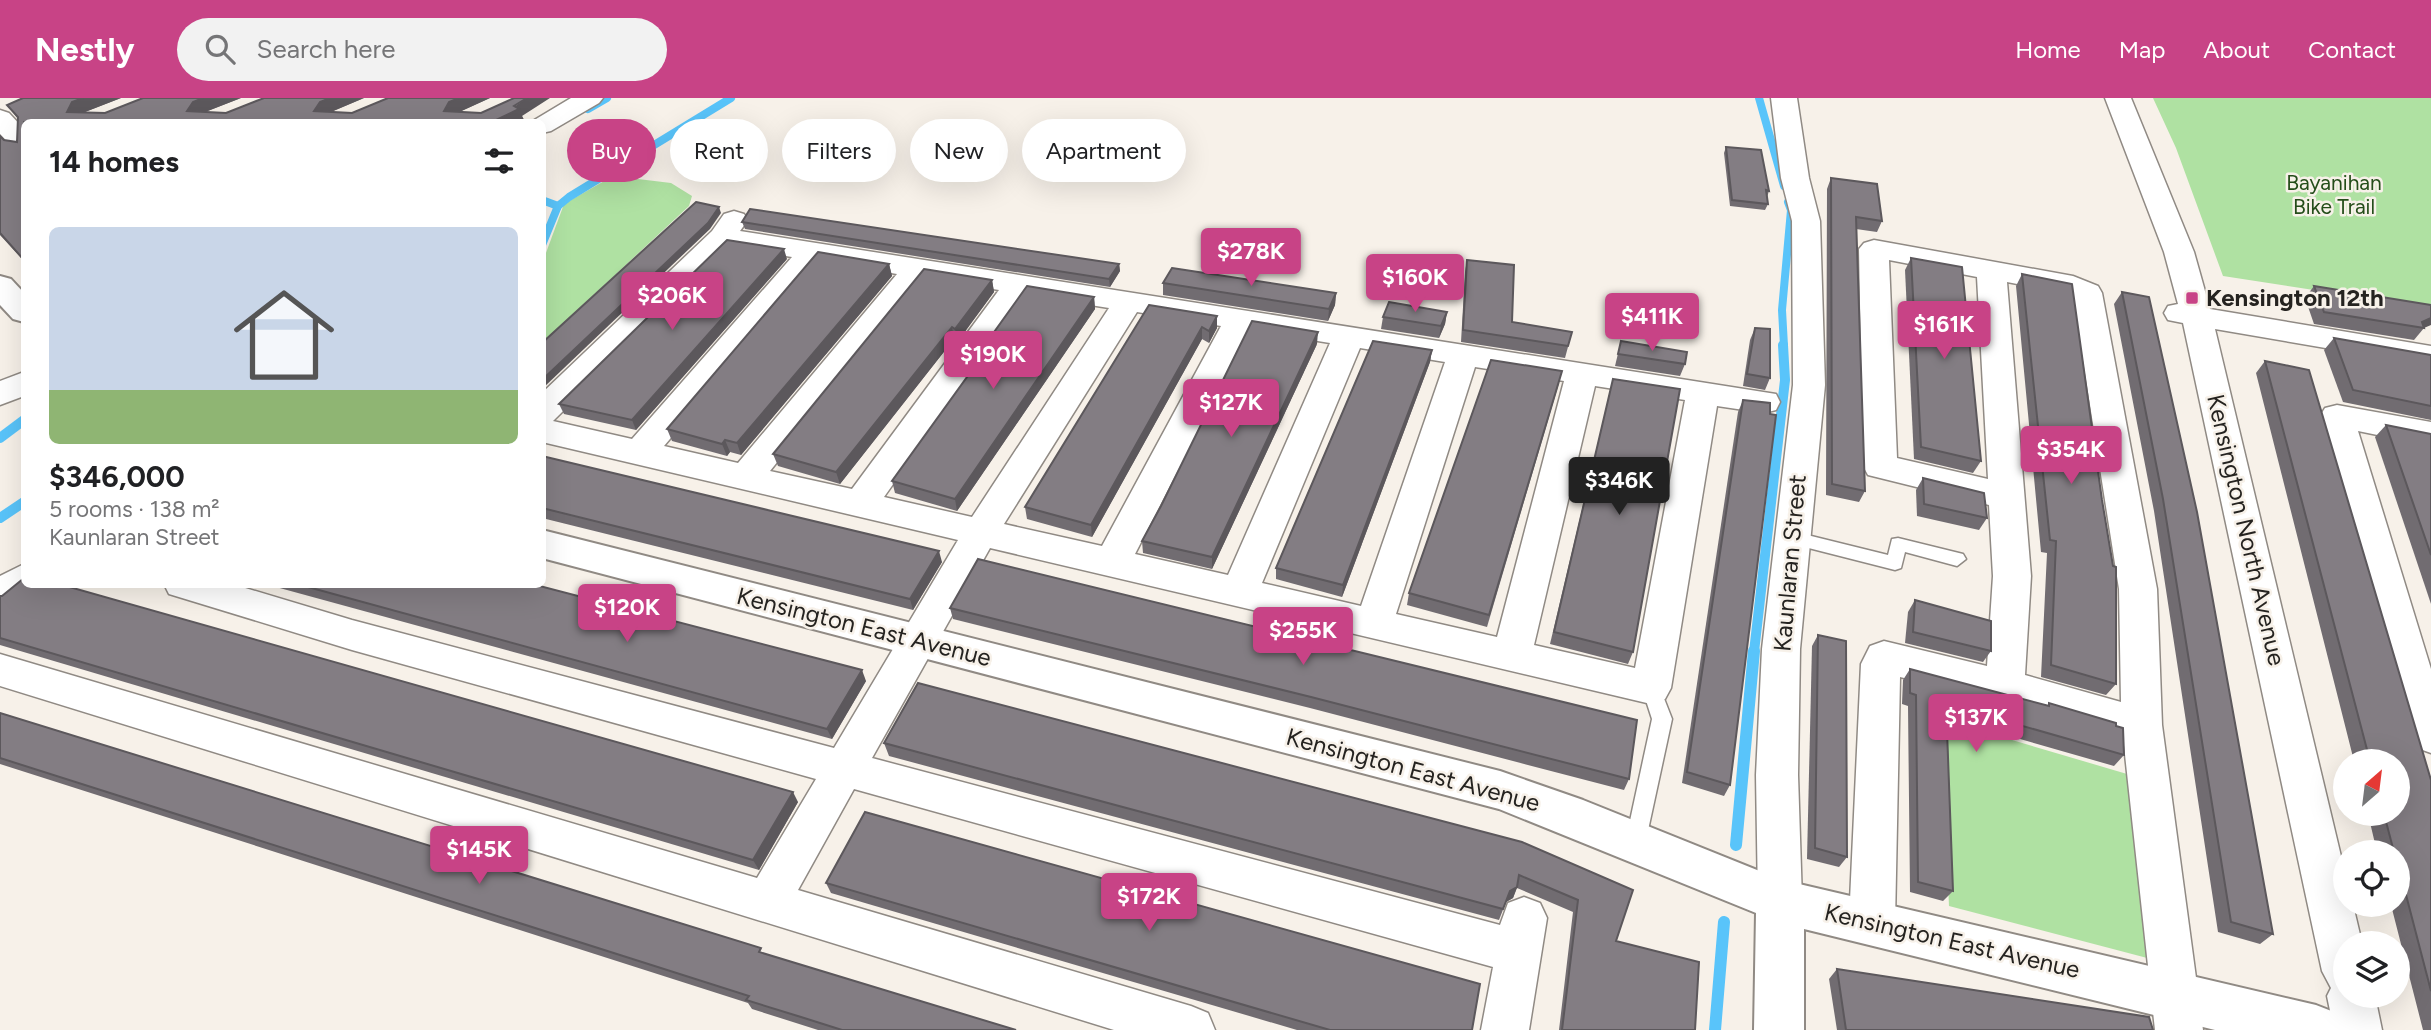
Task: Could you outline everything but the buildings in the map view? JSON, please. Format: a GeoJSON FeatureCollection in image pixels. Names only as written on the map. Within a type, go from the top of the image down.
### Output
{"type":"FeatureCollection","features":[{"type":"Feature","properties":{"kind":"street"},"geometry":{"type":"LineString","coordinates":[[534,112],[590,98]]}},
{"type":"Feature","properties":{"kind":"street","name":"Kaunlaran Street"},"geometry":{"type":"LineString","coordinates":[[1779,1030],[1747,889],[1777,775],[1781,649],[1808,372],[1805,221],[1795,178],[1784,98]]}},
{"type":"Feature","properties":{"kind":"street","name":"Kensington North Avenue"},"geometry":{"type":"LineString","coordinates":[[2118,98],[2179,252],[2188,314],[2335,931]]}},
{"type":"Feature","properties":{"kind":"street"},"geometry":{"type":"LineString","coordinates":[[0,118],[21,142]]}},
{"type":"Feature","properties":{"kind":"street"},"geometry":{"type":"LineString","coordinates":[[0,157],[21,147]]}},
{"type":"Feature","properties":{"kind":"street"},"geometry":{"type":"LineString","coordinates":[[546,409],[728,229],[813,251],[1764,401]]}},
{"type":"Feature","properties":{"kind":"street"},"geometry":{"type":"LineString","coordinates":[[2008,496],[1880,466],[1874,249],[2073,285],[2087,293],[2138,589],[2142,725],[2177,1012]]}},
{"type":"Feature","properties":{"kind":"street"},"geometry":{"type":"LineString","coordinates":[[640,452],[813,251]]}},
{"type":"Feature","properties":{"kind":"street"},"geometry":{"type":"LineString","coordinates":[[746,477],[918,268]]}},
{"type":"Feature","properties":{"kind":"street"},"geometry":{"type":"LineString","coordinates":[[1991,270],[2012,576],[2005,686]]}},
{"type":"Feature","properties":{"kind":"street"},"geometry":{"type":"LineString","coordinates":[[860,504],[1019,284]]}},
{"type":"Feature","properties":{"kind":"street"},"geometry":{"type":"LineString","coordinates":[[0,286],[21,309]]}},
{"type":"Feature","properties":{"kind":"street"},"geometry":{"type":"LineString","coordinates":[[766,902],[980,533],[1129,301]]}},
{"type":"Feature","properties":{"kind":"street"},"geometry":{"type":"LineString","coordinates":[[2188,314],[2431,356]]}},
{"type":"Feature","properties":{"kind":"street"},"geometry":{"type":"LineString","coordinates":[[1112,562],[1240,319]]}},
{"type":"Feature","properties":{"kind":"street"},"geometry":{"type":"LineString","coordinates":[[1239,592],[1349,336]]}},
{"type":"Feature","properties":{"kind":"street"},"geometry":{"type":"LineString","coordinates":[[1374,623],[1463,354]]}},
{"type":"Feature","properties":{"kind":"street"},"geometry":{"type":"LineString","coordinates":[[1512,655],[1582,373]]}},
{"type":"Feature","properties":{"kind":"street"},"geometry":{"type":"LineString","coordinates":[[0,394],[21,384]]}},
{"type":"Feature","properties":{"kind":"street"},"geometry":{"type":"LineString","coordinates":[[546,431],[1651,688],[1703,392]]}},
{"type":"Feature","properties":{"kind":"street"},"geometry":{"type":"LineString","coordinates":[[2431,434],[2337,416],[2431,736]]}},
{"type":"Feature","properties":{"kind":"street","name":"Kensington East Avenue"},"geometry":{"type":"LineString","coordinates":[[546,545],[1500,790],[1567,814],[1747,889],[1872,922],[2177,1012],[2316,1030]]}},
{"type":"Feature","properties":{"kind":"street"},"geometry":{"type":"LineString","coordinates":[[0,595],[21,580]]}},
{"type":"Feature","properties":{"kind":"street"},"geometry":{"type":"LineString","coordinates":[[195,588],[352,635],[845,768],[1522,935],[1505,1030]]}},
{"type":"Feature","properties":{"kind":"street"},"geometry":{"type":"LineString","coordinates":[[1872,922],[1881,664],[1884,657],[2005,686],[2142,725]]}},
{"type":"Feature","properties":{"kind":"street"},"geometry":{"type":"LineString","coordinates":[[0,670],[1191,1030]]}},
{"type":"Feature","properties":{"kind":"street"},"geometry":{"type":"LineString","coordinates":[[2353,1008],[2358,1030]]}},
{"type":"Feature","properties":{"kind":"lane"},"geometry":{"type":"LineString","coordinates":[[1791,537],[1895,564],[1898,544],[1957,559]]}},
{"type":"Feature","properties":{"kind":"lane"},"geometry":{"type":"LineString","coordinates":[[1635,844],[1662,719],[1651,688]]}},
{"type":"Feature","properties":{"kind":"green space","name":"Bayanihan Bike Trail"},"geometry":{"type":"Polygon","coordinates":[[[2153,98],[2431,98],[2431,308],[2223,276],[2176,148],[2153,98]]]}},
{"type":"Feature","properties":{"kind":"green space"},"geometry":{"type":"Polygon","coordinates":[[[602,182],[671,183],[692,196],[689,206],[546,339],[546,253],[564,204],[602,182]]]}},
{"type":"Feature","properties":{"kind":"green space"},"geometry":{"type":"Polygon","coordinates":[[[1941,719],[2127,774],[2151,959],[1949,906],[1941,719]]]}},
{"type":"Feature","properties":{"kind":"waterway"},"geometry":{"type":"LineString","coordinates":[[588,109],[607,98]]}},
{"type":"Feature","properties":{"kind":"waterway"},"geometry":{"type":"LineString","coordinates":[[558,206],[731,98]]}},
{"type":"Feature","properties":{"kind":"waterway"},"geometry":{"type":"LineString","coordinates":[[1759,98],[1784,186]]}},
{"type":"Feature","properties":{"kind":"waterway"},"geometry":{"type":"LineString","coordinates":[[546,202],[558,206]]}},
{"type":"Feature","properties":{"kind":"waterway"},"geometry":{"type":"LineString","coordinates":[[1784,346],[1782,310],[1791,210],[1788,202]]}},
{"type":"Feature","properties":{"kind":"waterway"},"geometry":{"type":"LineString","coordinates":[[546,235],[558,206]]}},
{"type":"Feature","properties":{"kind":"waterway"},"geometry":{"type":"LineString","coordinates":[[1754,652],[1785,380],[1783,345]]}},
{"type":"Feature","properties":{"kind":"waterway"},"geometry":{"type":"LineString","coordinates":[[0,438],[21,422]]}},
{"type":"Feature","properties":{"kind":"waterway"},"geometry":{"type":"LineString","coordinates":[[0,518],[21,504]]}},
{"type":"Feature","properties":{"kind":"waterway"},"geometry":{"type":"LineString","coordinates":[[1736,845],[1754,651]]}},
{"type":"Feature","properties":{"kind":"waterway"},"geometry":{"type":"LineString","coordinates":[[1715,1030],[1724,922]]}},
{"type":"Feature","properties":{"kind":"place","name":"Kensington 12th"},"geometry":{"type":"Point","coordinates":[2192,298]}}]}
